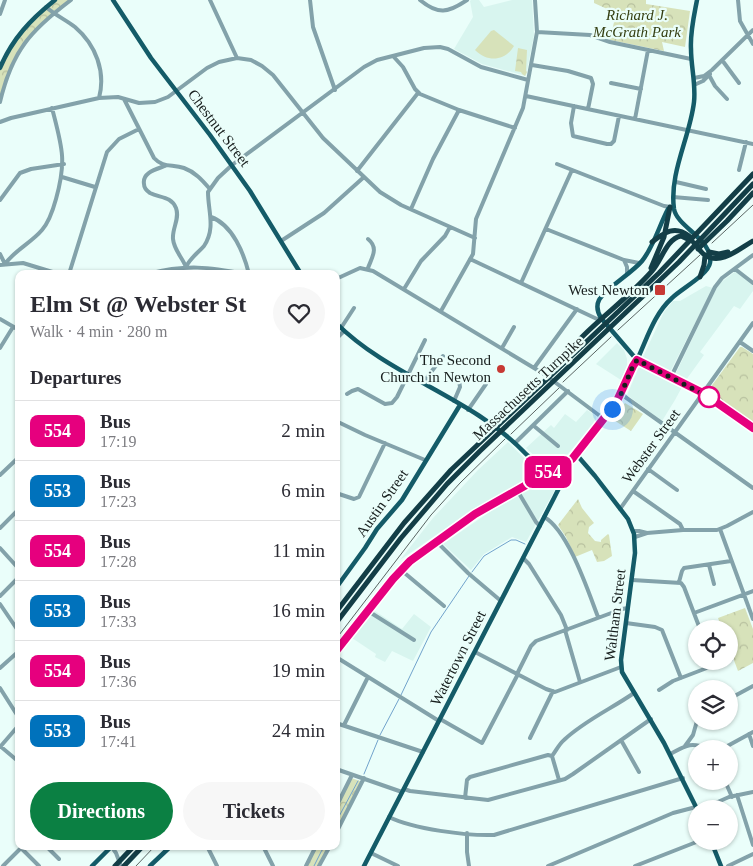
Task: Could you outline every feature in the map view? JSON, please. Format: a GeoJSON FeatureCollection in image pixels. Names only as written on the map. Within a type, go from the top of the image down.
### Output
{"type":"FeatureCollection","features":[{"type":"Feature","properties":{"kind":"highway","name":"Massachusetts Turnpike"},"geometry":{"type":"LineString","coordinates":[[340,607],[404,523],[438,483],[672,261],[753,174]]}},
{"type":"Feature","properties":{"kind":"highway","name":"Massachusetts Turnpike"},"geometry":{"type":"LineString","coordinates":[[340,619],[401,538],[455,476],[679,262],[753,184]]}},
{"type":"Feature","properties":{"kind":"highway"},"geometry":{"type":"LineString","coordinates":[[679,262],[698,249],[727,222],[753,193]]}},
{"type":"Feature","properties":{"kind":"highway"},"geometry":{"type":"LineString","coordinates":[[644,279],[655,261],[672,207]]}},
{"type":"Feature","properties":{"kind":"highway"},"geometry":{"type":"LineString","coordinates":[[652,242],[665,232],[679,230],[691,237],[708,255]]}},
{"type":"Feature","properties":{"kind":"highway"},"geometry":{"type":"LineString","coordinates":[[552,374],[564,356],[644,279],[657,264],[672,240],[679,236],[691,237]]}},
{"type":"Feature","properties":{"kind":"highway"},"geometry":{"type":"LineString","coordinates":[[708,255],[722,254],[753,241]]}},
{"type":"Feature","properties":{"kind":"highway"},"geometry":{"type":"LineString","coordinates":[[700,277],[708,255]]}},
{"type":"Feature","properties":{"kind":"highway"},"geometry":{"type":"LineString","coordinates":[[115,866],[130,850]]}},
{"type":"Feature","properties":{"kind":"highway"},"geometry":{"type":"LineString","coordinates":[[122,866],[139,850]]}},
{"type":"Feature","properties":{"kind":"main road"},"geometry":{"type":"LineString","coordinates":[[0,68],[7,53],[22,31],[46,7],[56,0]]}},
{"type":"Feature","properties":{"kind":"main road","name":"Chestnut Street"},"geometry":{"type":"LineString","coordinates":[[112,0],[142,46],[260,205],[299,270]]}},
{"type":"Feature","properties":{"kind":"main road"},"geometry":{"type":"LineString","coordinates":[[637,360],[600,318],[598,302],[639,263],[672,207],[680,156],[693,107],[694,78],[691,59],[691,35],[696,0]]}},
{"type":"Feature","properties":{"kind":"main road"},"geometry":{"type":"LineString","coordinates":[[672,207],[691,237]]}},
{"type":"Feature","properties":{"kind":"main road"},"geometry":{"type":"LineString","coordinates":[[340,646],[401,570],[475,514],[571,459],[576,454],[621,394],[662,308],[678,292],[700,277]]}},
{"type":"Feature","properties":{"kind":"main road"},"geometry":{"type":"LineString","coordinates":[[340,326],[364,346],[492,424],[516,443],[544,475]]}},
{"type":"Feature","properties":{"kind":"main road"},"geometry":{"type":"LineString","coordinates":[[632,353],[633,366]]}},
{"type":"Feature","properties":{"kind":"main road","name":"Austin Street"},"geometry":{"type":"LineString","coordinates":[[340,583],[366,548],[380,524],[399,505],[460,405]]}},
{"type":"Feature","properties":{"kind":"main road"},"geometry":{"type":"LineString","coordinates":[[576,454],[629,521],[634,534]]}},
{"type":"Feature","properties":{"kind":"main road","name":"Watertown Street"},"geometry":{"type":"LineString","coordinates":[[364,866],[540,526],[567,472],[571,459]]}},
{"type":"Feature","properties":{"kind":"main road","name":"Waltham Street"},"geometry":{"type":"LineString","coordinates":[[634,534],[636,548],[621,667],[623,676],[651,720],[693,800]]}},
{"type":"Feature","properties":{"kind":"main road"},"geometry":{"type":"LineString","coordinates":[[92,866],[109,850]]}},
{"type":"Feature","properties":{"kind":"main road"},"geometry":{"type":"LineString","coordinates":[[153,865],[167,850]]}},
{"type":"Feature","properties":{"kind":"main road"},"geometry":{"type":"LineString","coordinates":[[715,850],[721,866]]}},
{"type":"Feature","properties":{"kind":"street"},"geometry":{"type":"LineString","coordinates":[[0,14],[5,0]]}},
{"type":"Feature","properties":{"kind":"street"},"geometry":{"type":"LineString","coordinates":[[0,102],[6,78],[18,52],[35,30],[70,0]]}},
{"type":"Feature","properties":{"kind":"street"},"geometry":{"type":"LineString","coordinates":[[210,0],[237,58]]}},
{"type":"Feature","properties":{"kind":"street"},"geometry":{"type":"LineString","coordinates":[[310,0],[313,26],[335,90]]}},
{"type":"Feature","properties":{"kind":"street"},"geometry":{"type":"LineString","coordinates":[[420,0],[430,8],[442,11],[450,10],[467,0]]}},
{"type":"Feature","properties":{"kind":"street"},"geometry":{"type":"LineString","coordinates":[[441,311],[474,250],[476,219],[515,128],[526,96],[537,32],[534,0]]}},
{"type":"Feature","properties":{"kind":"street"},"geometry":{"type":"LineString","coordinates":[[738,0],[740,21],[753,44]]}},
{"type":"Feature","properties":{"kind":"street"},"geometry":{"type":"LineString","coordinates":[[46,7],[80,32],[96,54],[102,77],[99,98]]}},
{"type":"Feature","properties":{"kind":"street"},"geometry":{"type":"LineString","coordinates":[[694,78],[704,76],[712,70],[753,30]]}},
{"type":"Feature","properties":{"kind":"street"},"geometry":{"type":"LineString","coordinates":[[537,32],[590,35],[610,42],[691,59]]}},
{"type":"Feature","properties":{"kind":"street"},"geometry":{"type":"LineString","coordinates":[[186,267],[191,258],[207,240],[211,230],[212,217],[208,196],[209,188],[218,178],[232,165],[371,63],[430,47],[440,47],[448,49],[481,66],[528,80]]}},
{"type":"Feature","properties":{"kind":"street"},"geometry":{"type":"LineString","coordinates":[[635,119],[648,50]]}},
{"type":"Feature","properties":{"kind":"street"},"geometry":{"type":"LineString","coordinates":[[393,56],[403,67],[418,93],[459,110],[515,128]]}},
{"type":"Feature","properties":{"kind":"street"},"geometry":{"type":"LineString","coordinates":[[0,122],[99,98],[155,102],[176,91],[212,65],[224,60],[237,58],[256,62],[268,70],[282,85],[323,138],[380,192],[411,209],[475,238]]}},
{"type":"Feature","properties":{"kind":"street"},"geometry":{"type":"LineString","coordinates":[[722,60],[739,83]]}},
{"type":"Feature","properties":{"kind":"street"},"geometry":{"type":"LineString","coordinates":[[532,64],[568,71],[591,78],[593,84],[588,109]]}},
{"type":"Feature","properties":{"kind":"street"},"geometry":{"type":"LineString","coordinates":[[694,85],[704,80],[712,70]]}},
{"type":"Feature","properties":{"kind":"street"},"geometry":{"type":"LineString","coordinates":[[709,75],[715,86],[727,99]]}},
{"type":"Feature","properties":{"kind":"street"},"geometry":{"type":"LineString","coordinates":[[611,82],[641,89]]}},
{"type":"Feature","properties":{"kind":"street"},"geometry":{"type":"LineString","coordinates":[[357,171],[418,93]]}},
{"type":"Feature","properties":{"kind":"street"},"geometry":{"type":"LineString","coordinates":[[526,96],[753,144]]}},
{"type":"Feature","properties":{"kind":"street"},"geometry":{"type":"LineString","coordinates":[[124,99],[154,158],[166,166]]}},
{"type":"Feature","properties":{"kind":"street"},"geometry":{"type":"LineString","coordinates":[[574,106],[571,123],[573,136],[607,144],[611,144],[614,141],[619,116]]}},
{"type":"Feature","properties":{"kind":"street"},"geometry":{"type":"LineString","coordinates":[[2,264],[41,232],[46,225],[54,204],[64,164],[52,108]]}},
{"type":"Feature","properties":{"kind":"street"},"geometry":{"type":"LineString","coordinates":[[411,209],[436,152],[459,110]]}},
{"type":"Feature","properties":{"kind":"street"},"geometry":{"type":"LineString","coordinates":[[70,270],[104,158],[110,147],[119,139],[139,129]]}},
{"type":"Feature","properties":{"kind":"street"},"geometry":{"type":"LineString","coordinates":[[739,170],[746,142]]}},
{"type":"Feature","properties":{"kind":"street"},"geometry":{"type":"LineString","coordinates":[[152,170],[154,158]]}},
{"type":"Feature","properties":{"kind":"street"},"geometry":{"type":"LineString","coordinates":[[0,200],[20,173],[64,164]]}},
{"type":"Feature","properties":{"kind":"street"},"geometry":{"type":"LineString","coordinates":[[557,164],[672,207]]}},
{"type":"Feature","properties":{"kind":"street"},"geometry":{"type":"LineString","coordinates":[[186,267],[176,250],[173,239],[177,214],[175,206],[166,198],[148,192],[144,185],[144,177],[152,170],[166,166],[177,166],[194,173],[209,188]]}},
{"type":"Feature","properties":{"kind":"street"},"geometry":{"type":"LineString","coordinates":[[521,283],[572,170]]}},
{"type":"Feature","properties":{"kind":"street"},"geometry":{"type":"LineString","coordinates":[[62,177],[95,187]]}},
{"type":"Feature","properties":{"kind":"street"},"geometry":{"type":"LineString","coordinates":[[281,241],[324,213],[364,177]]}},
{"type":"Feature","properties":{"kind":"street"},"geometry":{"type":"LineString","coordinates":[[676,182],[706,189]]}},
{"type":"Feature","properties":{"kind":"street"},"geometry":{"type":"LineString","coordinates":[[673,199],[708,200]]}},
{"type":"Feature","properties":{"kind":"street"},"geometry":{"type":"LineString","coordinates":[[212,217],[220,222],[235,240],[243,254],[247,270]]}},
{"type":"Feature","properties":{"kind":"street"},"geometry":{"type":"LineString","coordinates":[[404,289],[421,261],[445,236],[450,227]]}},
{"type":"Feature","properties":{"kind":"street"},"geometry":{"type":"LineString","coordinates":[[546,229],[624,260],[639,263]]}},
{"type":"Feature","properties":{"kind":"street"},"geometry":{"type":"LineString","coordinates":[[368,239],[373,244],[374,251],[368,268]]}},
{"type":"Feature","properties":{"kind":"street"},"geometry":{"type":"LineString","coordinates":[[0,254],[2,264]]}},
{"type":"Feature","properties":{"kind":"street"},"geometry":{"type":"LineString","coordinates":[[671,377],[719,281],[753,255]]}},
{"type":"Feature","properties":{"kind":"street"},"geometry":{"type":"LineString","coordinates":[[470,259],[600,318]]}},
{"type":"Feature","properties":{"kind":"street"},"geometry":{"type":"LineString","coordinates":[[624,260],[627,267],[627,275]]}},
{"type":"Feature","properties":{"kind":"street"},"geometry":{"type":"LineString","coordinates":[[2,264],[23,263],[46,270]]}},
{"type":"Feature","properties":{"kind":"street"},"geometry":{"type":"LineString","coordinates":[[167,270],[203,267],[222,270]]}},
{"type":"Feature","properties":{"kind":"street"},"geometry":{"type":"LineString","coordinates":[[340,277],[356,269],[368,268],[544,374],[604,419]]}},
{"type":"Feature","properties":{"kind":"street"},"geometry":{"type":"LineString","coordinates":[[735,269],[753,283]]}},
{"type":"Feature","properties":{"kind":"street"},"geometry":{"type":"LineString","coordinates":[[340,333],[354,308]]}},
{"type":"Feature","properties":{"kind":"street"},"geometry":{"type":"LineString","coordinates":[[534,368],[577,309]]}},
{"type":"Feature","properties":{"kind":"street"},"geometry":{"type":"LineString","coordinates":[[589,314],[594,313],[598,309]]}},
{"type":"Feature","properties":{"kind":"street"},"geometry":{"type":"LineString","coordinates":[[0,319],[13,327],[0,348]]}},
{"type":"Feature","properties":{"kind":"street","name":"Webster Street"},"geometry":{"type":"LineString","coordinates":[[620,509],[753,323]]}},
{"type":"Feature","properties":{"kind":"street"},"geometry":{"type":"LineString","coordinates":[[502,348],[514,327]]}},
{"type":"Feature","properties":{"kind":"street"},"geometry":{"type":"LineString","coordinates":[[348,394],[358,389],[389,404],[397,397],[425,340]]}},
{"type":"Feature","properties":{"kind":"street"},"geometry":{"type":"LineString","coordinates":[[740,342],[753,351]]}},
{"type":"Feature","properties":{"kind":"street"},"geometry":{"type":"LineString","coordinates":[[424,383],[443,356]]}},
{"type":"Feature","properties":{"kind":"street"},"geometry":{"type":"LineString","coordinates":[[637,360],[703,393],[753,428]]}},
{"type":"Feature","properties":{"kind":"street"},"geometry":{"type":"LineString","coordinates":[[454,401],[460,388],[459,380]]}},
{"type":"Feature","properties":{"kind":"street"},"geometry":{"type":"LineString","coordinates":[[468,410],[486,384]]}},
{"type":"Feature","properties":{"kind":"street"},"geometry":{"type":"LineString","coordinates":[[516,443],[534,426],[566,389]]}},
{"type":"Feature","properties":{"kind":"street"},"geometry":{"type":"LineString","coordinates":[[621,394],[753,488]]}},
{"type":"Feature","properties":{"kind":"street"},"geometry":{"type":"LineString","coordinates":[[340,423],[426,460]]}},
{"type":"Feature","properties":{"kind":"street"},"geometry":{"type":"LineString","coordinates":[[534,426],[558,446]]}},
{"type":"Feature","properties":{"kind":"street"},"geometry":{"type":"LineString","coordinates":[[340,494],[354,499],[359,497],[385,443]]}},
{"type":"Feature","properties":{"kind":"street"},"geometry":{"type":"LineString","coordinates":[[0,475],[15,461]]}},
{"type":"Feature","properties":{"kind":"street"},"geometry":{"type":"LineString","coordinates":[[648,469],[677,490]]}},
{"type":"Feature","properties":{"kind":"street"},"geometry":{"type":"LineString","coordinates":[[517,490],[540,526]]}},
{"type":"Feature","properties":{"kind":"street"},"geometry":{"type":"LineString","coordinates":[[633,491],[680,524],[683,530]]}},
{"type":"Feature","properties":{"kind":"street"},"geometry":{"type":"LineString","coordinates":[[634,534],[639,531],[647,534],[683,530],[709,531],[720,529],[753,512]]}},
{"type":"Feature","properties":{"kind":"street"},"geometry":{"type":"LineString","coordinates":[[0,528],[15,513]]}},
{"type":"Feature","properties":{"kind":"street"},"geometry":{"type":"LineString","coordinates":[[544,517],[559,530],[566,542],[598,617]]}},
{"type":"Feature","properties":{"kind":"street"},"geometry":{"type":"LineString","coordinates":[[720,529],[753,620]]}},
{"type":"Feature","properties":{"kind":"street"},"geometry":{"type":"LineString","coordinates":[[437,542],[501,601]]}},
{"type":"Feature","properties":{"kind":"street"},"geometry":{"type":"LineString","coordinates":[[0,548],[15,565]]}},
{"type":"Feature","properties":{"kind":"street"},"geometry":{"type":"LineString","coordinates":[[523,558],[529,564],[560,615],[580,682]]}},
{"type":"Feature","properties":{"kind":"street"},"geometry":{"type":"LineString","coordinates":[[679,582],[684,568],[731,561]]}},
{"type":"Feature","properties":{"kind":"street"},"geometry":{"type":"LineString","coordinates":[[708,565],[714,584]]}},
{"type":"Feature","properties":{"kind":"street"},"geometry":{"type":"LineString","coordinates":[[401,570],[444,606]]}},
{"type":"Feature","properties":{"kind":"street"},"geometry":{"type":"LineString","coordinates":[[632,580],[679,582],[684,586],[697,620]]}},
{"type":"Feature","properties":{"kind":"street"},"geometry":{"type":"LineString","coordinates":[[0,596],[15,581]]}},
{"type":"Feature","properties":{"kind":"street"},"geometry":{"type":"LineString","coordinates":[[694,613],[753,591]]}},
{"type":"Feature","properties":{"kind":"street"},"geometry":{"type":"LineString","coordinates":[[0,604],[15,626]]}},
{"type":"Feature","properties":{"kind":"street"},"geometry":{"type":"LineString","coordinates":[[340,660],[482,743],[534,642],[598,617],[628,608]]}},
{"type":"Feature","properties":{"kind":"street"},"geometry":{"type":"LineString","coordinates":[[368,611],[414,640]]}},
{"type":"Feature","properties":{"kind":"street"},"geometry":{"type":"LineString","coordinates":[[626,623],[656,627],[662,630],[681,678]]}},
{"type":"Feature","properties":{"kind":"street"},"geometry":{"type":"LineString","coordinates":[[474,652],[553,691],[559,691],[621,667]]}},
{"type":"Feature","properties":{"kind":"street"},"geometry":{"type":"LineString","coordinates":[[0,668],[15,655]]}},
{"type":"Feature","properties":{"kind":"street"},"geometry":{"type":"LineString","coordinates":[[659,690],[698,670]]}},
{"type":"Feature","properties":{"kind":"street"},"geometry":{"type":"LineString","coordinates":[[344,726],[368,677]]}},
{"type":"Feature","properties":{"kind":"street"},"geometry":{"type":"LineString","coordinates":[[738,694],[753,686]]}},
{"type":"Feature","properties":{"kind":"street"},"geometry":{"type":"LineString","coordinates":[[0,688],[15,712]]}},
{"type":"Feature","properties":{"kind":"street"},"geometry":{"type":"LineString","coordinates":[[530,738],[553,691]]}},
{"type":"Feature","properties":{"kind":"street"},"geometry":{"type":"LineString","coordinates":[[552,756],[566,738],[598,715],[634,693]]}},
{"type":"Feature","properties":{"kind":"street"},"geometry":{"type":"LineString","coordinates":[[340,770],[403,791],[491,800],[572,775],[651,720]]}},
{"type":"Feature","properties":{"kind":"street"},"geometry":{"type":"LineString","coordinates":[[340,724],[423,752]]}},
{"type":"Feature","properties":{"kind":"street"},"geometry":{"type":"LineString","coordinates":[[15,730],[0,747],[15,759]]}},
{"type":"Feature","properties":{"kind":"street"},"geometry":{"type":"LineString","coordinates":[[670,754],[684,746],[692,738],[694,732]]}},
{"type":"Feature","properties":{"kind":"street"},"geometry":{"type":"LineString","coordinates":[[694,732],[698,740]]}},
{"type":"Feature","properties":{"kind":"street"},"geometry":{"type":"LineString","coordinates":[[738,740],[751,733],[753,746]]}},
{"type":"Feature","properties":{"kind":"street"},"geometry":{"type":"LineString","coordinates":[[620,740],[639,772]]}},
{"type":"Feature","properties":{"kind":"street"},"geometry":{"type":"LineString","coordinates":[[684,746],[688,745]]}},
{"type":"Feature","properties":{"kind":"street"},"geometry":{"type":"LineString","coordinates":[[465,798],[467,780],[470,777],[548,755],[552,756]]}},
{"type":"Feature","properties":{"kind":"street"},"geometry":{"type":"LineString","coordinates":[[552,756],[559,780]]}},
{"type":"Feature","properties":{"kind":"street"},"geometry":{"type":"LineString","coordinates":[[340,800],[352,775]]}},
{"type":"Feature","properties":{"kind":"street"},"geometry":{"type":"LineString","coordinates":[[340,825],[364,778]]}},
{"type":"Feature","properties":{"kind":"street"},"geometry":{"type":"LineString","coordinates":[[389,818],[416,827],[487,835],[502,833],[683,778]]}},
{"type":"Feature","properties":{"kind":"street"},"geometry":{"type":"LineString","coordinates":[[730,790],[753,845]]}},
{"type":"Feature","properties":{"kind":"street"},"geometry":{"type":"LineString","coordinates":[[724,800],[753,792]]}},
{"type":"Feature","properties":{"kind":"street"},"geometry":{"type":"LineString","coordinates":[[548,866],[664,817],[688,810]]}},
{"type":"Feature","properties":{"kind":"street"},"geometry":{"type":"LineString","coordinates":[[467,833],[469,866]]}},
{"type":"Feature","properties":{"kind":"street"},"geometry":{"type":"LineString","coordinates":[[635,866],[688,845]]}},
{"type":"Feature","properties":{"kind":"street"},"geometry":{"type":"LineString","coordinates":[[3,866],[19,850]]}},
{"type":"Feature","properties":{"kind":"street"},"geometry":{"type":"LineString","coordinates":[[25,850],[39,866]]}},
{"type":"Feature","properties":{"kind":"street"},"geometry":{"type":"LineString","coordinates":[[50,850],[59,859]]}},
{"type":"Feature","properties":{"kind":"street"},"geometry":{"type":"LineString","coordinates":[[114,850],[122,866]]}},
{"type":"Feature","properties":{"kind":"street"},"geometry":{"type":"LineString","coordinates":[[209,850],[217,866]]}},
{"type":"Feature","properties":{"kind":"street"},"geometry":{"type":"LineString","coordinates":[[265,850],[273,866]]}},
{"type":"Feature","properties":{"kind":"street"},"geometry":{"type":"LineString","coordinates":[[306,866],[314,850]]}},
{"type":"Feature","properties":{"kind":"street"},"geometry":{"type":"LineString","coordinates":[[319,866],[328,850]]}},
{"type":"Feature","properties":{"kind":"street"},"geometry":{"type":"LineString","coordinates":[[371,853],[398,866]]}},
{"type":"Feature","properties":{"kind":"street"},"geometry":{"type":"LineString","coordinates":[[728,866],[753,854]]}},
{"type":"Feature","properties":{"kind":"shaded area"},"geometry":{"type":"Polygon","coordinates":[[[471,0],[479,0],[484,7],[512,0],[532,0],[534,35],[526,76],[482,64],[454,49],[473,17],[471,0]]]}},
{"type":"Feature","properties":{"kind":"shaded area"},"geometry":{"type":"Polygon","coordinates":[[[736,271],[753,283],[753,291],[740,309],[734,306],[700,352],[704,355],[686,380],[675,375],[715,291],[720,283],[736,271]]]}},
{"type":"Feature","properties":{"kind":"shaded area"},"geometry":{"type":"Polygon","coordinates":[[[706,286],[713,288],[670,372],[642,359],[664,312],[673,301],[680,301],[706,286]]]}},
{"type":"Feature","properties":{"kind":"shaded area"},"geometry":{"type":"Polygon","coordinates":[[[617,343],[624,350],[627,359],[627,365],[621,380],[596,364],[617,343]]]}},
{"type":"Feature","properties":{"kind":"shaded area"},"geometry":{"type":"Polygon","coordinates":[[[639,367],[682,387],[662,421],[627,395],[639,367]]]}},
{"type":"Feature","properties":{"kind":"shaded area"},"geometry":{"type":"Polygon","coordinates":[[[587,410],[596,416],[596,420],[568,454],[561,459],[546,468],[526,448],[551,425],[554,428],[565,414],[576,422],[587,410]]]}},
{"type":"Feature","properties":{"kind":"shaded area"},"geometry":{"type":"Polygon","coordinates":[[[508,442],[536,470],[536,473],[472,510],[400,560],[433,518],[478,470],[508,442]]]}},
{"type":"Feature","properties":{"kind":"shaded area"},"geometry":{"type":"Polygon","coordinates":[[[562,472],[561,479],[526,542],[512,537],[484,554],[471,570],[443,544],[491,511],[562,472]]]}},
{"type":"Feature","properties":{"kind":"shaded area"},"geometry":{"type":"Polygon","coordinates":[[[375,611],[402,629],[414,614],[431,627],[413,661],[392,651],[385,662],[375,657],[376,654],[352,638],[375,611]]]}},
{"type":"Feature","properties":{"kind":"green space"},"geometry":{"type":"Polygon","coordinates":[[[55,0],[71,0],[43,22],[16,56],[0,102],[0,68],[15,40],[55,0]]]}},
{"type":"Feature","properties":{"kind":"green space","name":"Richard J. McGrath Park"},"geometry":{"type":"Polygon","coordinates":[[[594,0],[646,0],[646,4],[690,11],[685,47],[662,42],[664,51],[610,40],[616,13],[594,3],[594,0]]]}},
{"type":"Feature","properties":{"kind":"green space"},"geometry":{"type":"Polygon","coordinates":[[[494,30],[514,46],[506,55],[501,57],[485,57],[475,50],[494,30]]]}},
{"type":"Feature","properties":{"kind":"green space"},"geometry":{"type":"Polygon","coordinates":[[[518,48],[527,50],[527,72],[525,76],[521,72],[515,71],[518,48]]]}},
{"type":"Feature","properties":{"kind":"green space"},"geometry":{"type":"Polygon","coordinates":[[[740,347],[753,354],[753,425],[709,392],[740,347]]]}},
{"type":"Feature","properties":{"kind":"green space"},"geometry":{"type":"Polygon","coordinates":[[[625,403],[643,414],[631,431],[612,419],[625,403]]]}},
{"type":"Feature","properties":{"kind":"green space"},"geometry":{"type":"Polygon","coordinates":[[[578,499],[582,508],[594,523],[589,527],[588,533],[595,541],[601,542],[601,540],[609,535],[612,556],[604,561],[597,562],[592,550],[575,557],[558,525],[578,499]]]}},
{"type":"Feature","properties":{"kind":"green space"},"geometry":{"type":"Polygon","coordinates":[[[745,608],[753,629],[753,663],[738,671],[738,620],[719,620],[718,618],[745,608]]]}},
{"type":"Feature","properties":{"kind":"green space"},"geometry":{"type":"Polygon","coordinates":[[[351,778],[363,782],[340,825],[340,799],[351,778]]]}},
{"type":"Feature","properties":{"kind":"green space"},"geometry":{"type":"Polygon","coordinates":[[[314,850],[328,850],[320,866],[307,866],[314,850]]]}},
{"type":"Feature","properties":{"kind":"waterway"},"geometry":{"type":"LineString","coordinates":[[472,572],[484,556],[511,540],[525,544]]}},
{"type":"Feature","properties":{"kind":"waterway"},"geometry":{"type":"LineString","coordinates":[[401,695],[431,632],[469,576]]}},
{"type":"Feature","properties":{"kind":"waterway"},"geometry":{"type":"LineString","coordinates":[[380,735],[399,699]]}},
{"type":"Feature","properties":{"kind":"waterway"},"geometry":{"type":"LineString","coordinates":[[364,774],[378,740]]}},
{"type":"Feature","properties":{"kind":"waterway"},"geometry":{"type":"LineString","coordinates":[[340,815],[358,781]]}},
{"type":"Feature","properties":{"kind":"waterway"},"geometry":{"type":"LineString","coordinates":[[314,866],[322,850]]}},
{"type":"Feature","properties":{"kind":"railway"},"geometry":{"type":"LineString","coordinates":[[712,243],[753,205]]}},
{"type":"Feature","properties":{"kind":"railway"},"geometry":{"type":"LineString","coordinates":[[618,330],[700,255]]}},
{"type":"Feature","properties":{"kind":"railway"},"geometry":{"type":"LineString","coordinates":[[563,382],[611,337]]}},
{"type":"Feature","properties":{"kind":"railway"},"geometry":{"type":"LineString","coordinates":[[511,434],[559,388]]}},
{"type":"Feature","properties":{"kind":"railway"},"geometry":{"type":"LineString","coordinates":[[340,634],[431,515],[460,483],[505,439]]}},
{"type":"Feature","properties":{"kind":"railway"},"geometry":{"type":"LineString","coordinates":[[136,866],[151,850]]}},
{"type":"Feature","properties":{"kind":"bus line","name":"554"},"geometry":{"type":"LineString","coordinates":[[340,646],[393,579],[410,561],[475,514],[572,459],[616,403],[637,360],[703,393],[753,428]]}},
{"type":"Feature","properties":{"kind":"place","name":"West Newton"},"geometry":{"type":"Point","coordinates":[660,290]}},
{"type":"Feature","properties":{"kind":"place","name":"The Second Church in Newton"},"geometry":{"type":"Point","coordinates":[501,369]}},
{"type":"Feature","properties":{"kind":"route"},"geometry":{"type":"LineString","coordinates":[[612,409],[637,360],[709,397]]}}]}
